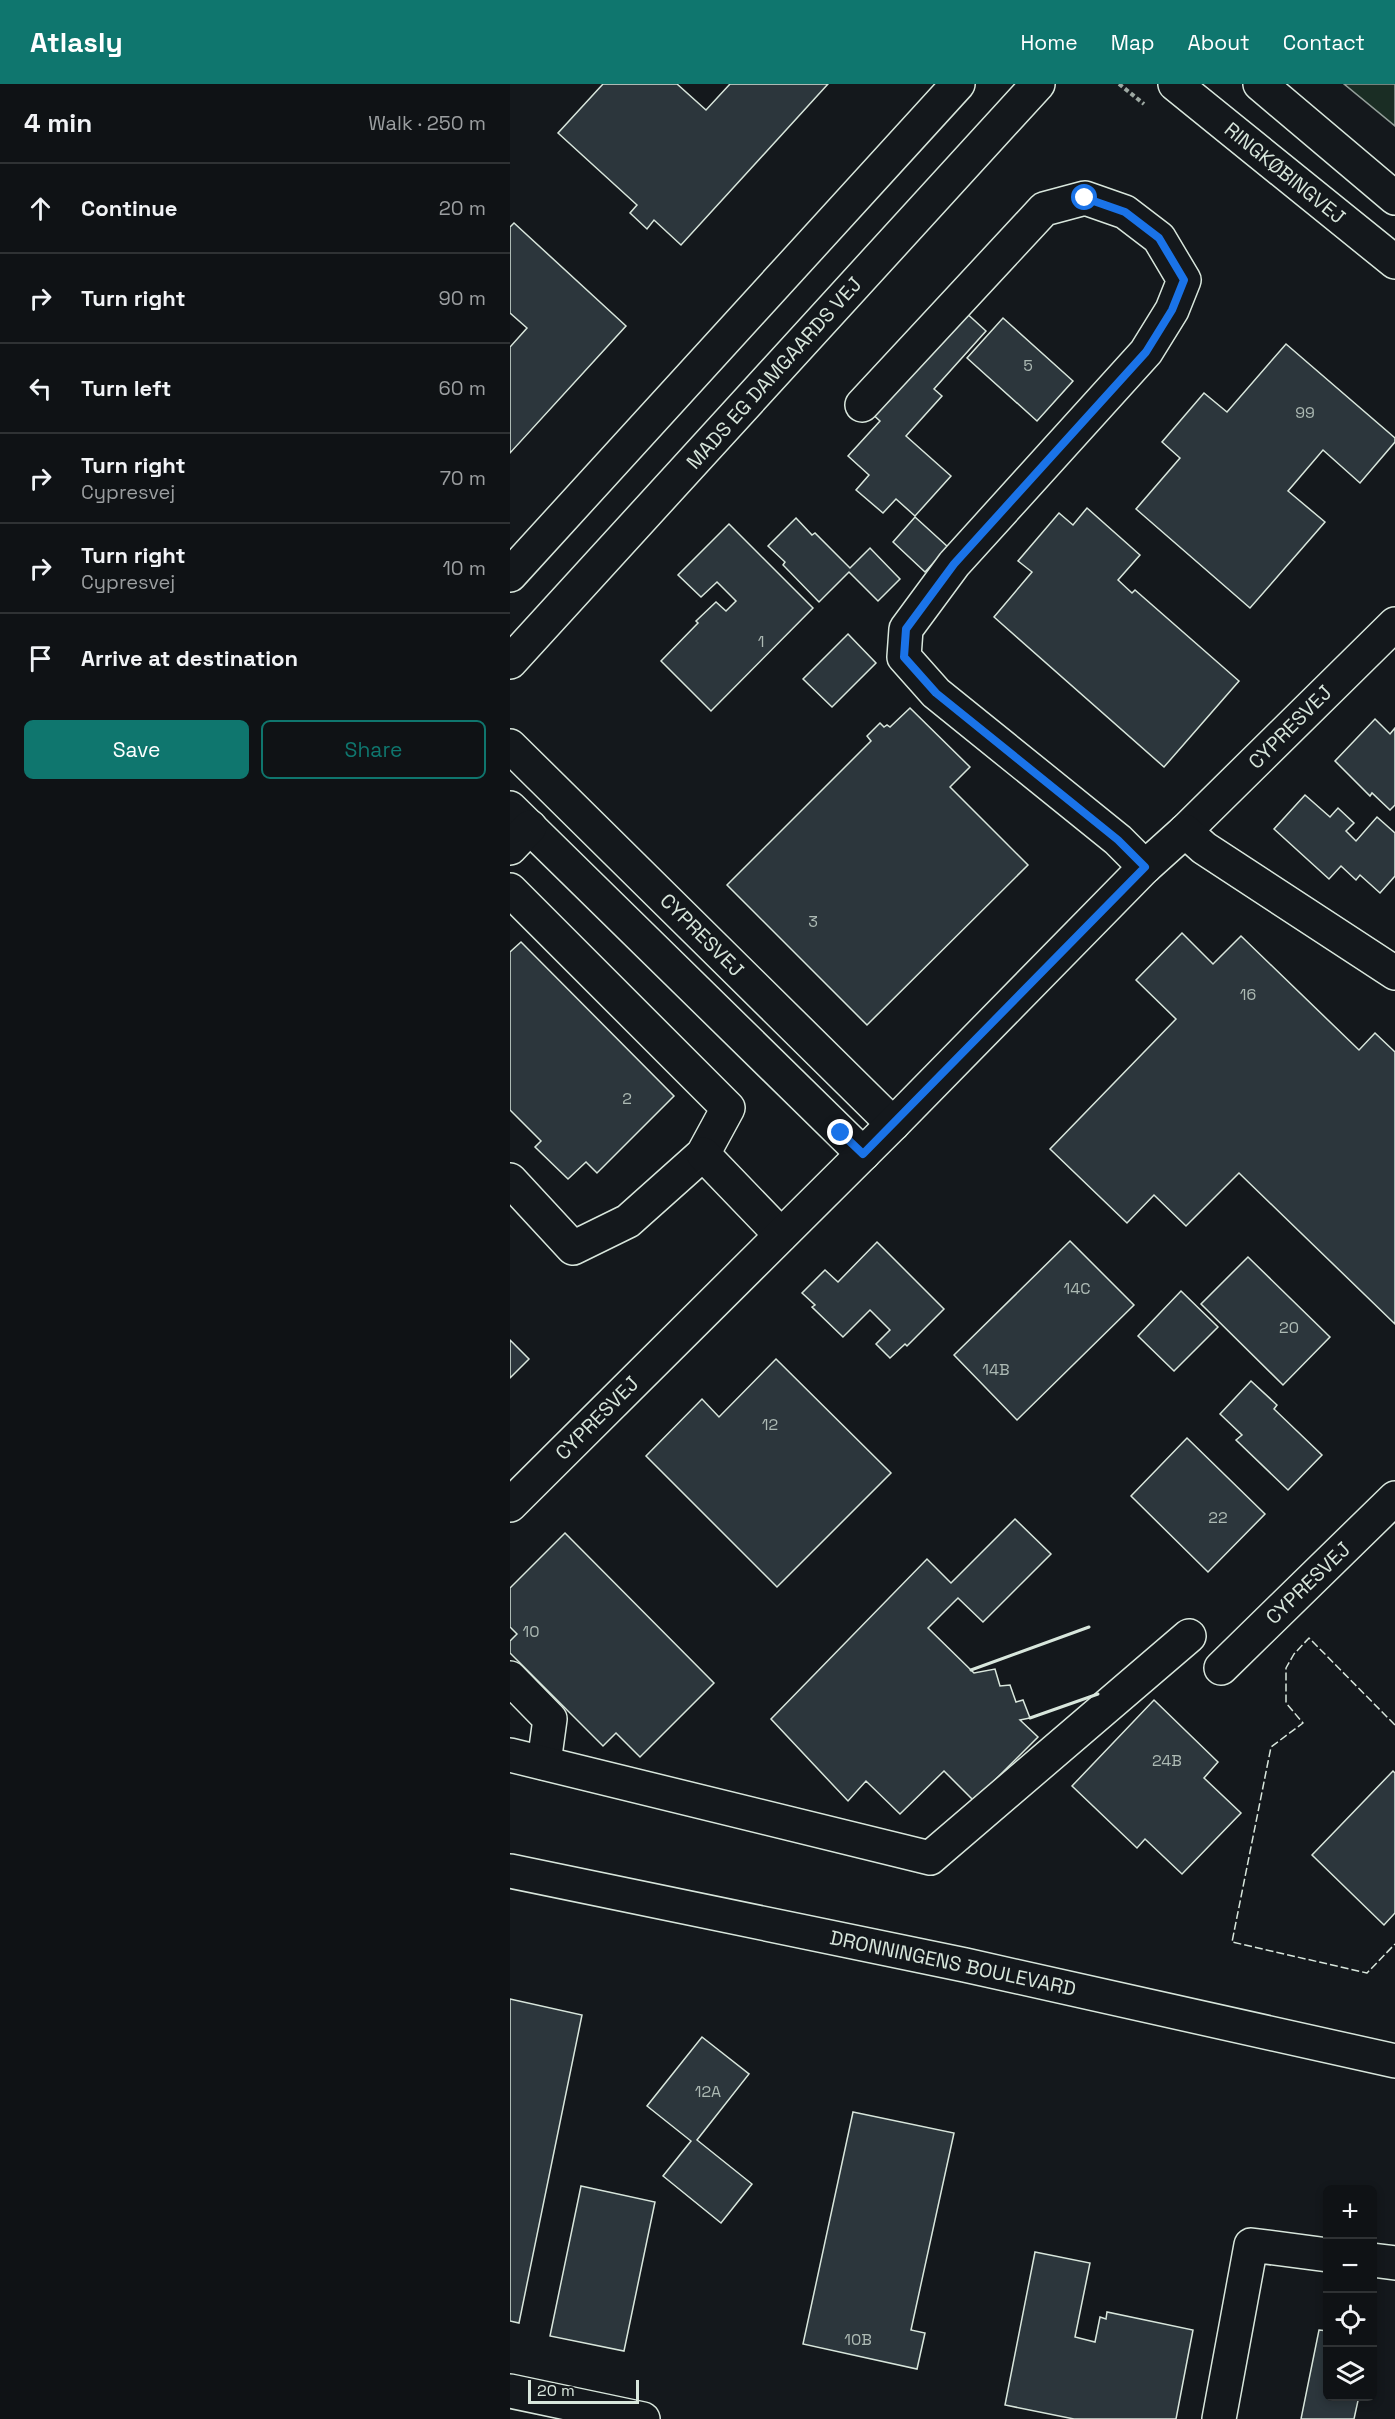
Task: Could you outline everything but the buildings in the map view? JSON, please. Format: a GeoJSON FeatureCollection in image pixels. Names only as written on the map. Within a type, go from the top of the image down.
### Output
{"type":"FeatureCollection","features":[{"type":"Feature","properties":{"kind":"street"},"geometry":{"type":"LineString","coordinates":[[510,575],[958,84]]}},
{"type":"Feature","properties":{"kind":"street","name":"MADS EG DAMGAARDS VEJ"},"geometry":{"type":"LineString","coordinates":[[510,662],[1038,84]]}},
{"type":"Feature","properties":{"kind":"street","name":"RINGKØBINGVEJ"},"geometry":{"type":"LineString","coordinates":[[1175,84],[1395,262]]}},
{"type":"Feature","properties":{"kind":"street"},"geometry":{"type":"LineString","coordinates":[[1260,84],[1395,198]]}},
{"type":"Feature","properties":{"kind":"street"},"geometry":{"type":"LineString","coordinates":[[862,405],[1044,209],[1085,198],[1125,212],[1159,238],[1184,280],[1167,319],[1146,352],[954,564],[906,629],[904,657],[936,693],[1118,840],[1145,867]]}},
{"type":"Feature","properties":{"kind":"street","name":"CYPRESVEJ"},"geometry":{"type":"LineString","coordinates":[[510,1504],[894,1124],[1145,867],[1185,831],[1395,624]]}},
{"type":"Feature","properties":{"kind":"street","name":"CYPRESVEJ"},"geometry":{"type":"LineString","coordinates":[[510,746],[894,1124]]}},
{"type":"Feature","properties":{"kind":"street"},"geometry":{"type":"LineString","coordinates":[[517,828],[863,1154]]}},
{"type":"Feature","properties":{"kind":"street"},"geometry":{"type":"LineString","coordinates":[[1185,831],[1204,848],[1395,973]]}},
{"type":"Feature","properties":{"kind":"street"},"geometry":{"type":"LineString","coordinates":[[510,890],[728,1108],[703,1154],[628,1221],[573,1248],[510,1180]]}},
{"type":"Feature","properties":{"kind":"street"},"geometry":{"type":"LineString","coordinates":[[703,1154],[781,1236]]}},
{"type":"Feature","properties":{"kind":"street","name":"CYPRESVEJ"},"geometry":{"type":"LineString","coordinates":[[1221,1668],[1395,1498]]}},
{"type":"Feature","properties":{"kind":"street"},"geometry":{"type":"LineString","coordinates":[[510,1755],[930,1858],[1189,1636]]}},
{"type":"Feature","properties":{"kind":"street"},"geometry":{"type":"LineString","coordinates":[[510,1678],[550,1719],[544,1763]]}},
{"type":"Feature","properties":{"kind":"street","name":"DRONNINGENS BOULEVARD"},"geometry":{"type":"LineString","coordinates":[[510,1871],[965,1965],[1395,2061]]}},
{"type":"Feature","properties":{"kind":"street"},"geometry":{"type":"LineString","coordinates":[[1219,2419],[1251,2245],[1323,2254]]}},
{"type":"Feature","properties":{"kind":"street"},"geometry":{"type":"LineString","coordinates":[[1377,2261],[1395,2263]]}},
{"type":"Feature","properties":{"kind":"street"},"geometry":{"type":"LineString","coordinates":[[510,2391],[643,2419]]}},
{"type":"Feature","properties":{"kind":"green space"},"geometry":{"type":"Polygon","coordinates":[[[1344,84],[1395,84],[1395,126],[1344,84]]]}},
{"type":"Feature","properties":{"kind":"fence"},"geometry":{"type":"LineString","coordinates":[[1395,1725],[1309,1638],[1294,1654],[1286,1668],[1286,1703],[1303,1723],[1271,1747],[1232,1942],[1367,1973],[1395,1944]]}},
{"type":"Feature","properties":{"kind":"wall"},"geometry":{"type":"LineString","coordinates":[[971,1670],[1089,1627]]}},
{"type":"Feature","properties":{"kind":"wall"},"geometry":{"type":"LineString","coordinates":[[1030,1718],[1098,1694]]}},
{"type":"Feature","properties":{"kind":"route"},"geometry":{"type":"LineString","coordinates":[[841,1133],[863,1154],[1145,867],[1118,840],[936,693],[904,657],[906,629],[954,564],[1146,352],[1172,310],[1184,280],[1159,238],[1125,212],[1085,198]]}}]}
